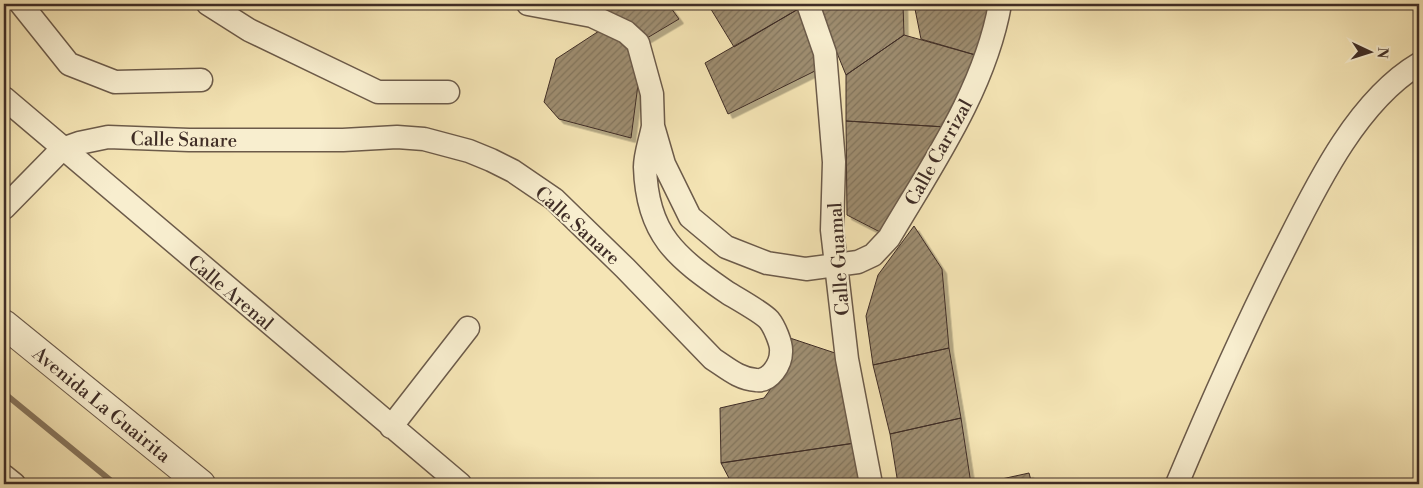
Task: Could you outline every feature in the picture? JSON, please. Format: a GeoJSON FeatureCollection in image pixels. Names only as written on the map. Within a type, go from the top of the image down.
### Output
{"type":"FeatureCollection","features":[{"type":"Feature","properties":{"kind":"street"},"geometry":{"type":"LineString","coordinates":[[21,4],[69,64],[115,82],[201,80]]}},
{"type":"Feature","properties":{"kind":"street"},"geometry":{"type":"LineString","coordinates":[[208,4],[249,30],[378,92],[448,92]]}},
{"type":"Feature","properties":{"kind":"street"},"geometry":{"type":"LineString","coordinates":[[528,4],[592,16],[626,32],[638,43],[652,94],[653,126]]}},
{"type":"Feature","properties":{"kind":"street","name":"Calle Guamal"},"geometry":{"type":"LineString","coordinates":[[808,4],[825,53],[830,86],[834,162],[832,230],[847,359],[871,484]]}},
{"type":"Feature","properties":{"kind":"street","name":"Calle Carrizal"},"geometry":{"type":"LineString","coordinates":[[653,126],[664,164],[690,217],[708,234],[726,247],[767,263],[806,269],[858,262],[873,255],[890,238],[966,104],[982,67],[1000,4]]}},
{"type":"Feature","properties":{"kind":"street"},"geometry":{"type":"LineString","coordinates":[[1178,484],[1252,312],[1312,194],[1344,143],[1374,102],[1419,64]]}},
{"type":"Feature","properties":{"kind":"street","name":"Calle Arenal"},"geometry":{"type":"LineString","coordinates":[[4,98],[460,484]]}},
{"type":"Feature","properties":{"kind":"street","name":"Calle Sanare"},"geometry":{"type":"LineString","coordinates":[[4,208],[62,149],[78,142],[108,137],[189,140],[343,140],[398,137],[424,139],[469,151],[513,171],[554,199],[713,358],[742,377],[758,381],[771,375],[779,364],[782,351],[770,320],[692,268],[667,243],[657,224],[649,200],[645,165],[653,126]]}},
{"type":"Feature","properties":{"kind":"street","name":"Avenida La Guairita"},"geometry":{"type":"LineString","coordinates":[[4,324],[201,484]]}},
{"type":"Feature","properties":{"kind":"street"},"geometry":{"type":"LineString","coordinates":[[391,427],[468,328]]}},
{"type":"Feature","properties":{"kind":"street"},"geometry":{"type":"LineString","coordinates":[[4,476],[14,484]]}},
{"type":"Feature","properties":{"kind":"building"},"geometry":{"type":"Polygon","coordinates":[[[597,4],[668,4],[679,19],[642,41],[624,21],[597,4]]]}},
{"type":"Feature","properties":{"kind":"building"},"geometry":{"type":"Polygon","coordinates":[[[713,4],[797,4],[800,8],[734,47],[709,6],[713,4]]]}},
{"type":"Feature","properties":{"kind":"building"},"geometry":{"type":"Polygon","coordinates":[[[817,4],[903,4],[904,35],[846,75],[817,4]]]}},
{"type":"Feature","properties":{"kind":"building"},"geometry":{"type":"Polygon","coordinates":[[[914,4],[994,4],[979,56],[921,39],[914,4]]]}},
{"type":"Feature","properties":{"kind":"building"},"geometry":{"type":"Polygon","coordinates":[[[800,8],[819,69],[728,114],[705,63],[800,8]]]}},
{"type":"Feature","properties":{"kind":"building"},"geometry":{"type":"Polygon","coordinates":[[[599,31],[624,41],[639,77],[631,138],[559,119],[544,102],[556,59],[599,31]]]}},
{"type":"Feature","properties":{"kind":"building"},"geometry":{"type":"Polygon","coordinates":[[[904,35],[979,56],[946,127],[846,121],[846,75],[904,35]]]}},
{"type":"Feature","properties":{"kind":"building"},"geometry":{"type":"Polygon","coordinates":[[[846,121],[946,127],[882,233],[847,215],[846,121]]]}},
{"type":"Feature","properties":{"kind":"building"},"geometry":{"type":"Polygon","coordinates":[[[914,226],[942,269],[949,348],[873,365],[866,316],[878,275],[914,226]]]}},
{"type":"Feature","properties":{"kind":"building"},"geometry":{"type":"Polygon","coordinates":[[[787,337],[838,354],[855,443],[721,463],[720,408],[764,398],[776,382],[787,337]]]}},
{"type":"Feature","properties":{"kind":"building"},"geometry":{"type":"Polygon","coordinates":[[[949,348],[961,418],[890,434],[873,365],[949,348]]]}},
{"type":"Feature","properties":{"kind":"building"},"geometry":{"type":"Polygon","coordinates":[[[961,418],[971,484],[898,484],[890,434],[961,418]]]}},
{"type":"Feature","properties":{"kind":"building"},"geometry":{"type":"Polygon","coordinates":[[[855,443],[864,484],[732,484],[721,463],[855,443]]]}},
{"type":"Feature","properties":{"kind":"building"},"geometry":{"type":"Polygon","coordinates":[[[1029,473],[1032,484],[979,484],[1029,473]]]}},
{"type":"Feature","properties":{"kind":"waterway"},"geometry":{"type":"LineString","coordinates":[[4,393],[115,484]]}}]}
